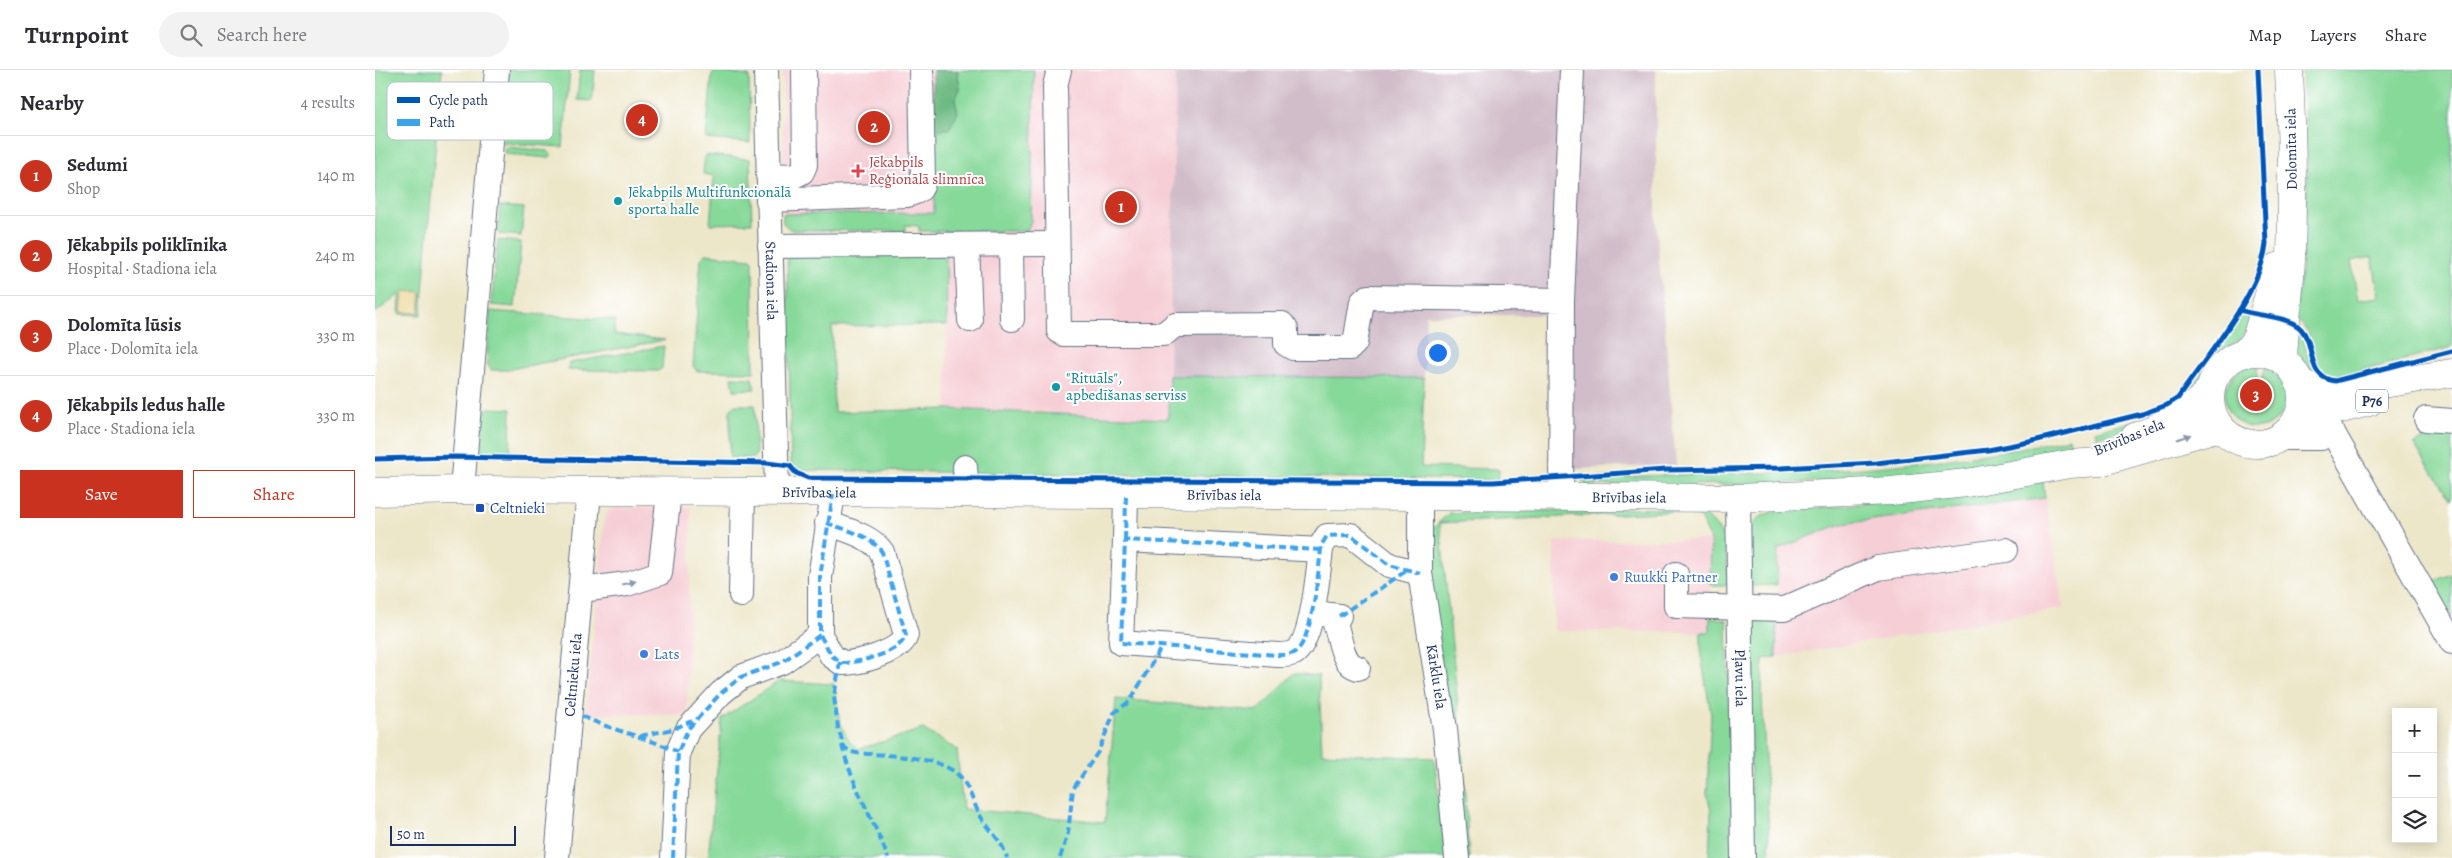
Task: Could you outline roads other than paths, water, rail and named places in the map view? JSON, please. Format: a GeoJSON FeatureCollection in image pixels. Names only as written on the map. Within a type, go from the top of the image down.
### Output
{"type":"FeatureCollection","features":[{"type":"Feature","properties":{"kind":"main road","name":"Dolomīta iela"},"geometry":{"type":"LineString","coordinates":[[2289,70],[2294,153],[2291,258],[2284,320],[2291,371]]}},
{"type":"Feature","properties":{"kind":"main road","name":"Dolomīta iela"},"geometry":{"type":"LineString","coordinates":[[2245,353],[2256,339],[2291,228]]}},
{"type":"Feature","properties":{"kind":"main road","name":"P76"},"geometry":{"type":"LineString","coordinates":[[2245,353],[2258,352],[2271,355],[2314,390],[2326,393],[2446,374]]}},
{"type":"Feature","properties":{"kind":"main road"},"geometry":{"type":"LineString","coordinates":[[2219,427],[2209,402],[2210,389],[2222,366],[2233,358],[2245,353]]}},
{"type":"Feature","properties":{"kind":"main road"},"geometry":{"type":"LineString","coordinates":[[2291,371],[2302,394],[2291,424]]}},
{"type":"Feature","properties":{"kind":"main road","name":"P76"},"geometry":{"type":"LineString","coordinates":[[2219,427],[2229,436],[2240,442],[2260,444],[2291,424],[2406,391],[2446,374]]}},
{"type":"Feature","properties":{"kind":"main road","name":"Brīvības iela"},"geometry":{"type":"LineString","coordinates":[[2069,464],[2089,453],[2154,430],[2199,403],[2210,389]]}},
{"type":"Feature","properties":{"kind":"main road","name":"Brīvības iela"},"geometry":{"type":"LineString","coordinates":[[375,492],[462,490],[1126,496],[1738,498],[1900,490],[1967,483],[2069,464],[2100,462],[2219,427]]}},
{"type":"Feature","properties":{"kind":"street","name":"Stadiona iela"},"geometry":{"type":"LineString","coordinates":[[766,70],[777,493]]}},
{"type":"Feature","properties":{"kind":"street"},"geometry":{"type":"LineString","coordinates":[[768,175],[794,176],[802,172],[805,165],[804,70]]}},
{"type":"Feature","properties":{"kind":"street"},"geometry":{"type":"LineString","coordinates":[[768,200],[907,195],[919,191],[923,186],[921,70]]}},
{"type":"Feature","properties":{"kind":"street"},"geometry":{"type":"LineString","coordinates":[[1059,70],[1055,86],[1057,244],[1059,331],[1063,334],[1164,334],[1175,325],[1282,324],[1286,329],[1286,344],[1293,348],[1350,348],[1355,343],[1362,302],[1368,297],[1562,300]]}},
{"type":"Feature","properties":{"kind":"street"},"geometry":{"type":"LineString","coordinates":[[1561,497],[1562,300],[1571,70]]}},
{"type":"Feature","properties":{"kind":"street"},"geometry":{"type":"LineString","coordinates":[[462,490],[491,140]]}},
{"type":"Feature","properties":{"kind":"street"},"geometry":{"type":"LineString","coordinates":[[770,246],[1057,244]]}},
{"type":"Feature","properties":{"kind":"street"},"geometry":{"type":"LineString","coordinates":[[967,245],[970,320]]}},
{"type":"Feature","properties":{"kind":"street"},"geometry":{"type":"LineString","coordinates":[[1011,245],[1012,319]]}},
{"type":"Feature","properties":{"kind":"street"},"geometry":{"type":"LineString","coordinates":[[2426,418],[2452,422]]}},
{"type":"Feature","properties":{"kind":"street"},"geometry":{"type":"LineString","coordinates":[[2291,424],[2313,437],[2325,439],[2340,449],[2452,642]]}},
{"type":"Feature","properties":{"kind":"street"},"geometry":{"type":"LineString","coordinates":[[965,467],[967,494]]}},
{"type":"Feature","properties":{"kind":"street","name":"Celtnieku iela"},"geometry":{"type":"LineString","coordinates":[[557,858],[589,492]]}},
{"type":"Feature","properties":{"kind":"street"},"geometry":{"type":"LineString","coordinates":[[581,590],[627,584],[660,573],[669,492]]}},
{"type":"Feature","properties":{"kind":"street"},"geometry":{"type":"LineString","coordinates":[[741,595],[743,493]]}},
{"type":"Feature","properties":{"kind":"street"},"geometry":{"type":"LineString","coordinates":[[827,523],[867,538],[878,546],[885,561],[906,635],[902,642],[887,651],[862,661],[842,663],[832,656],[820,635],[820,577],[827,523],[833,494]]}},
{"type":"Feature","properties":{"kind":"street"},"geometry":{"type":"LineString","coordinates":[[1126,496],[1121,643],[1293,653],[1298,648],[1313,613],[1322,544],[1327,536],[1351,535],[1389,565],[1420,573]]}},
{"type":"Feature","properties":{"kind":"street","name":"Kārklu iela"},"geometry":{"type":"LineString","coordinates":[[1420,497],[1420,573],[1445,729],[1457,858]]}},
{"type":"Feature","properties":{"kind":"street","name":"Pļavu iela"},"geometry":{"type":"LineString","coordinates":[[1738,498],[1743,858]]}},
{"type":"Feature","properties":{"kind":"street"},"geometry":{"type":"LineString","coordinates":[[1125,540],[1321,550]]}},
{"type":"Feature","properties":{"kind":"street"},"geometry":{"type":"LineString","coordinates":[[1676,574],[1676,606],[1785,609],[1878,568],[2006,550]]}},
{"type":"Feature","properties":{"kind":"street"},"geometry":{"type":"LineString","coordinates":[[1313,613],[1339,616],[1335,624],[1346,658],[1350,665],[1358,668]]}},
{"type":"Feature","properties":{"kind":"street"},"geometry":{"type":"LineString","coordinates":[[673,858],[679,752],[687,729],[721,693],[741,677],[782,662],[820,635]]}},
{"type":"Feature","properties":{"kind":"place","name":"Jēkabpils ledus halle"},"geometry":{"type":"Point","coordinates":[642,120]}},
{"type":"Feature","properties":{"kind":"place","name":"Jēkabpils poliklīnika"},"geometry":{"type":"Point","coordinates":[874,127]}},
{"type":"Feature","properties":{"kind":"place","name":"Jēkabpils Reģionālā slimnīca"},"geometry":{"type":"Point","coordinates":[858,171]}},
{"type":"Feature","properties":{"kind":"place","name":"Jēkabpils Multifunkcionālā sporta halle"},"geometry":{"type":"Point","coordinates":[618,201]}},
{"type":"Feature","properties":{"kind":"place","name":"Sedumi"},"geometry":{"type":"Point","coordinates":[1121,207]}},
{"type":"Feature","properties":{"kind":"place","name":"\"Rituāls\", apbedīšanas serviss"},"geometry":{"type":"Point","coordinates":[1056,387]}},
{"type":"Feature","properties":{"kind":"place","name":"Dolomīta lūsis"},"geometry":{"type":"Point","coordinates":[2256,395]}},
{"type":"Feature","properties":{"kind":"place","name":"Celtnieki"},"geometry":{"type":"Point","coordinates":[480,508]}},
{"type":"Feature","properties":{"kind":"place","name":"Ruukki Partner"},"geometry":{"type":"Point","coordinates":[1614,577]}},
{"type":"Feature","properties":{"kind":"place","name":"Lats"},"geometry":{"type":"Point","coordinates":[644,654]}}]}
